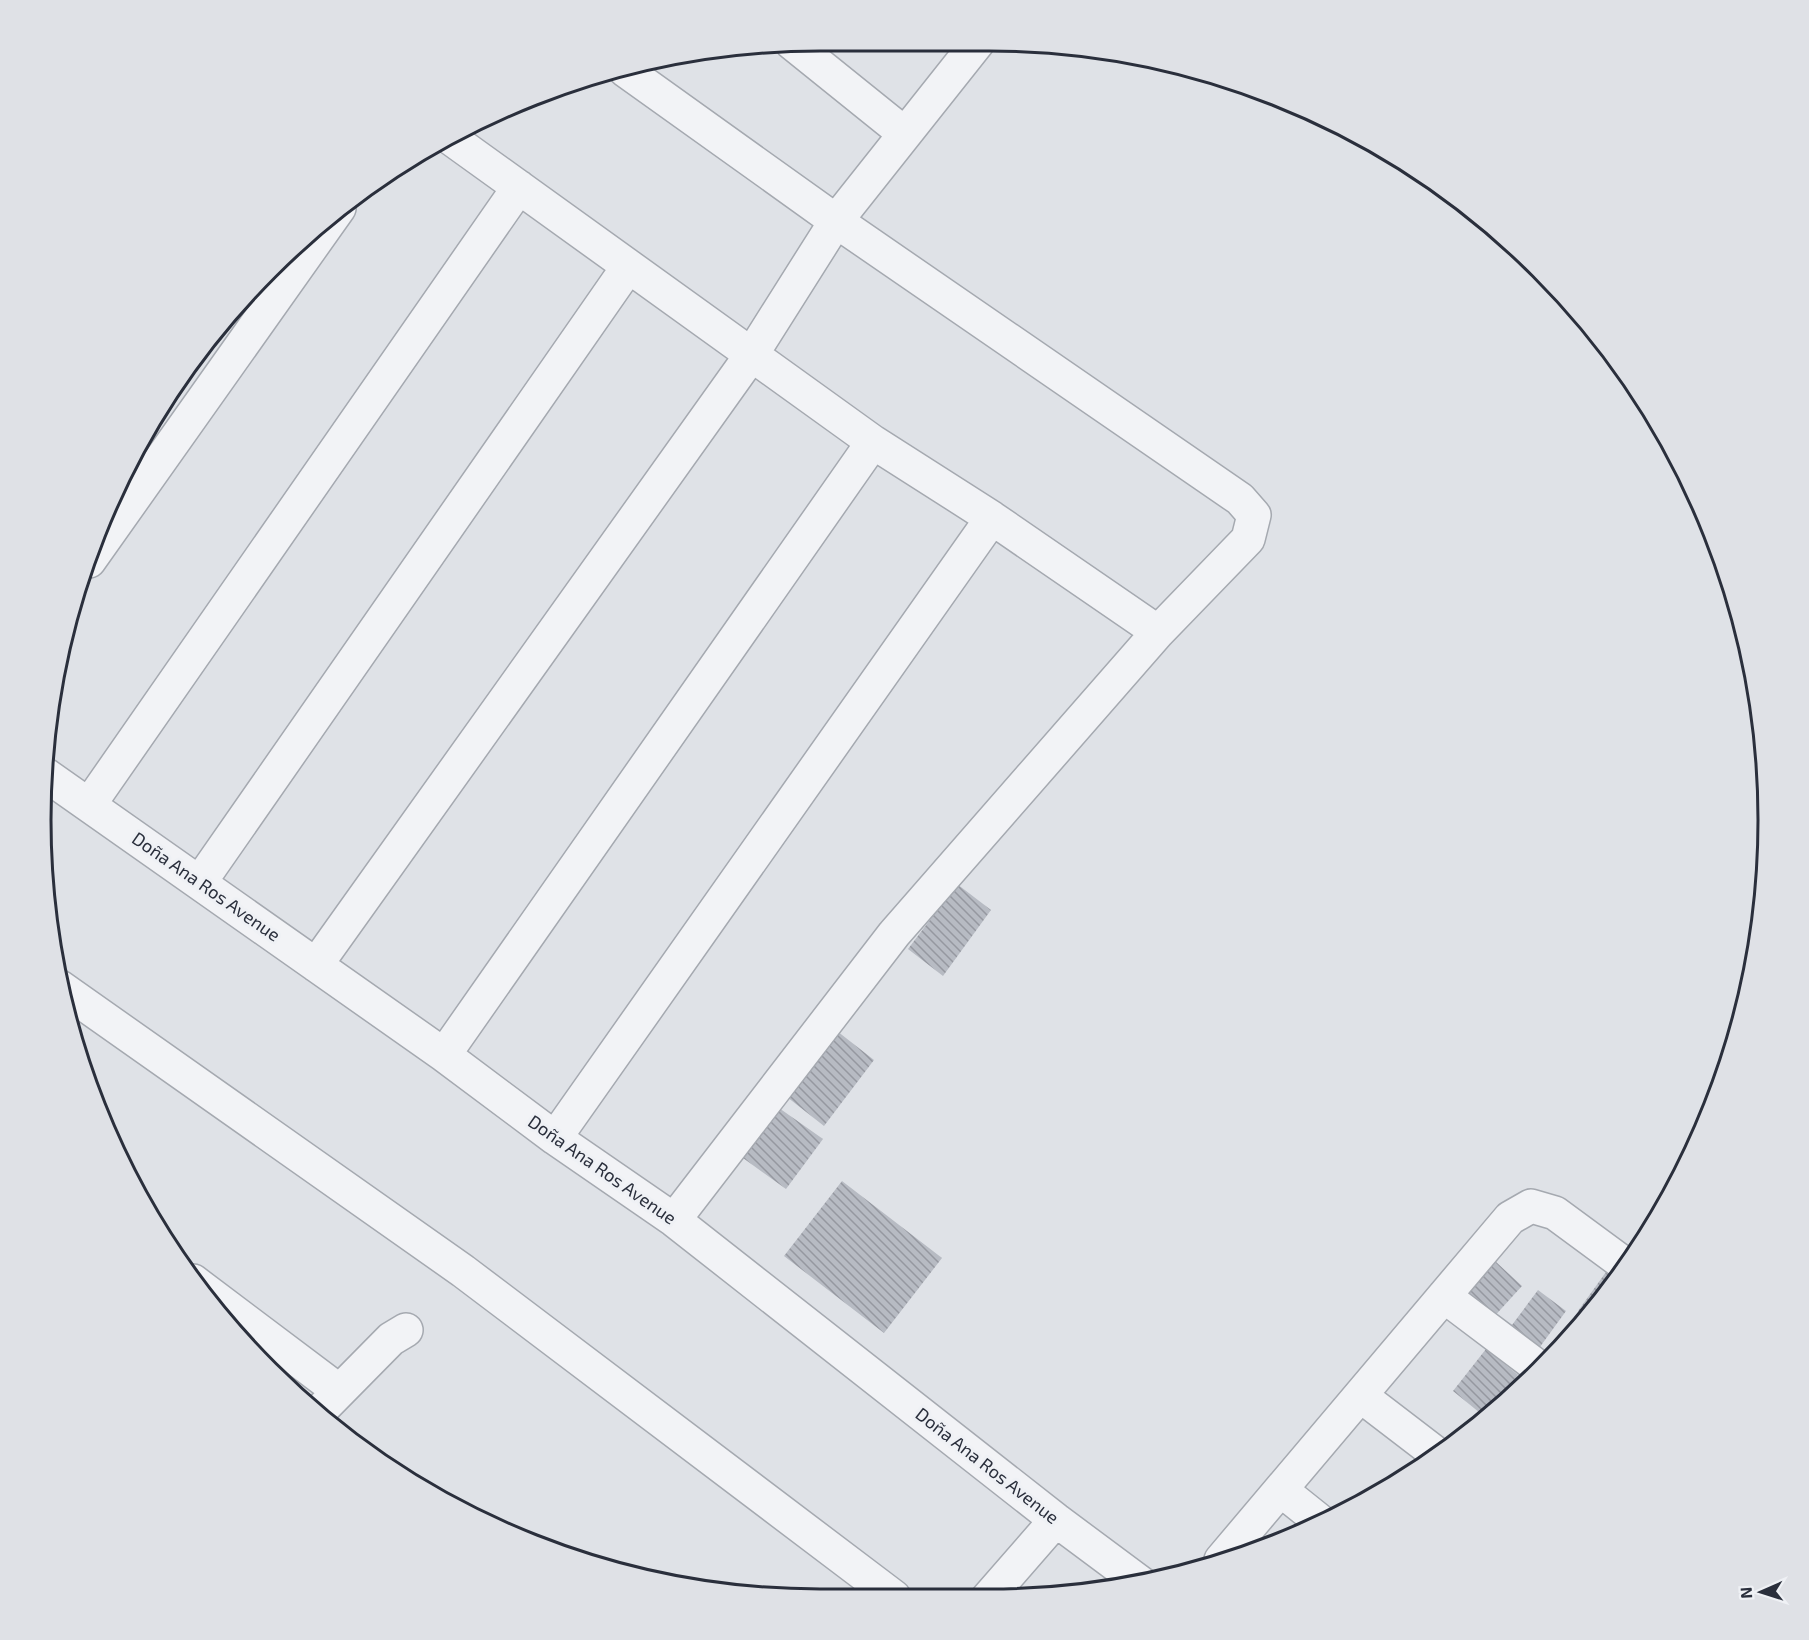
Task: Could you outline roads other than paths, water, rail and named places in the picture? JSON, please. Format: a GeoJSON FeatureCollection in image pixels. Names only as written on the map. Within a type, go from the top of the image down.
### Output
{"type":"FeatureCollection","features":[{"type":"Feature","properties":{"kind":"street"},"geometry":{"type":"LineString","coordinates":[[316,965],[752,354],[836,221],[971,51]]}},
{"type":"Feature","properties":{"kind":"street"},"geometry":{"type":"LineString","coordinates":[[803,52],[905,134]]}},
{"type":"Feature","properties":{"kind":"street"},"geometry":{"type":"LineString","coordinates":[[631,75],[836,221],[1240,499],[1254,514],[1248,539],[1158,633],[894,934],[674,1220]]}},
{"type":"Feature","properties":{"kind":"street"},"geometry":{"type":"LineString","coordinates":[[457,142],[873,442],[992,518],[1158,633]]}},
{"type":"Feature","properties":{"kind":"street"},"geometry":{"type":"LineString","coordinates":[[89,805],[519,187]]}},
{"type":"Feature","properties":{"kind":"street"},"geometry":{"type":"LineString","coordinates":[[106,538],[318,238]]}},
{"type":"Feature","properties":{"kind":"street"},"geometry":{"type":"LineString","coordinates":[[200,882],[628,267]]}},
{"type":"Feature","properties":{"kind":"street"},"geometry":{"type":"LineString","coordinates":[[444,1055],[873,442]]}},
{"type":"Feature","properties":{"kind":"street"},"geometry":{"type":"LineString","coordinates":[[555,1138],[992,518]]}},
{"type":"Feature","properties":{"kind":"street","name":"Doña Ana Ros Avenue"},"geometry":{"type":"LineString","coordinates":[[53,780],[444,1055],[555,1138],[674,1220],[1056,1520],[1130,1575]]}},
{"type":"Feature","properties":{"kind":"street"},"geometry":{"type":"LineString","coordinates":[[72,995],[463,1271],[883,1589]]}},
{"type":"Feature","properties":{"kind":"street"},"geometry":{"type":"LineString","coordinates":[[1230,1550],[1510,1218],[1531,1206],[1555,1213],[1619,1260]]}},
{"type":"Feature","properties":{"kind":"street"},"geometry":{"type":"LineString","coordinates":[[1444,1296],[1533,1364]]}},
{"type":"Feature","properties":{"kind":"street"},"geometry":{"type":"LineString","coordinates":[[236,1319],[328,1402],[391,1339],[406,1330]]}},
{"type":"Feature","properties":{"kind":"street"},"geometry":{"type":"LineString","coordinates":[[1361,1396],[1430,1449]]}},
{"type":"Feature","properties":{"kind":"street"},"geometry":{"type":"LineString","coordinates":[[1281,1490],[1314,1516]]}},
{"type":"Feature","properties":{"kind":"street"},"geometry":{"type":"LineString","coordinates":[[996,1589],[1056,1520]]}}]}
